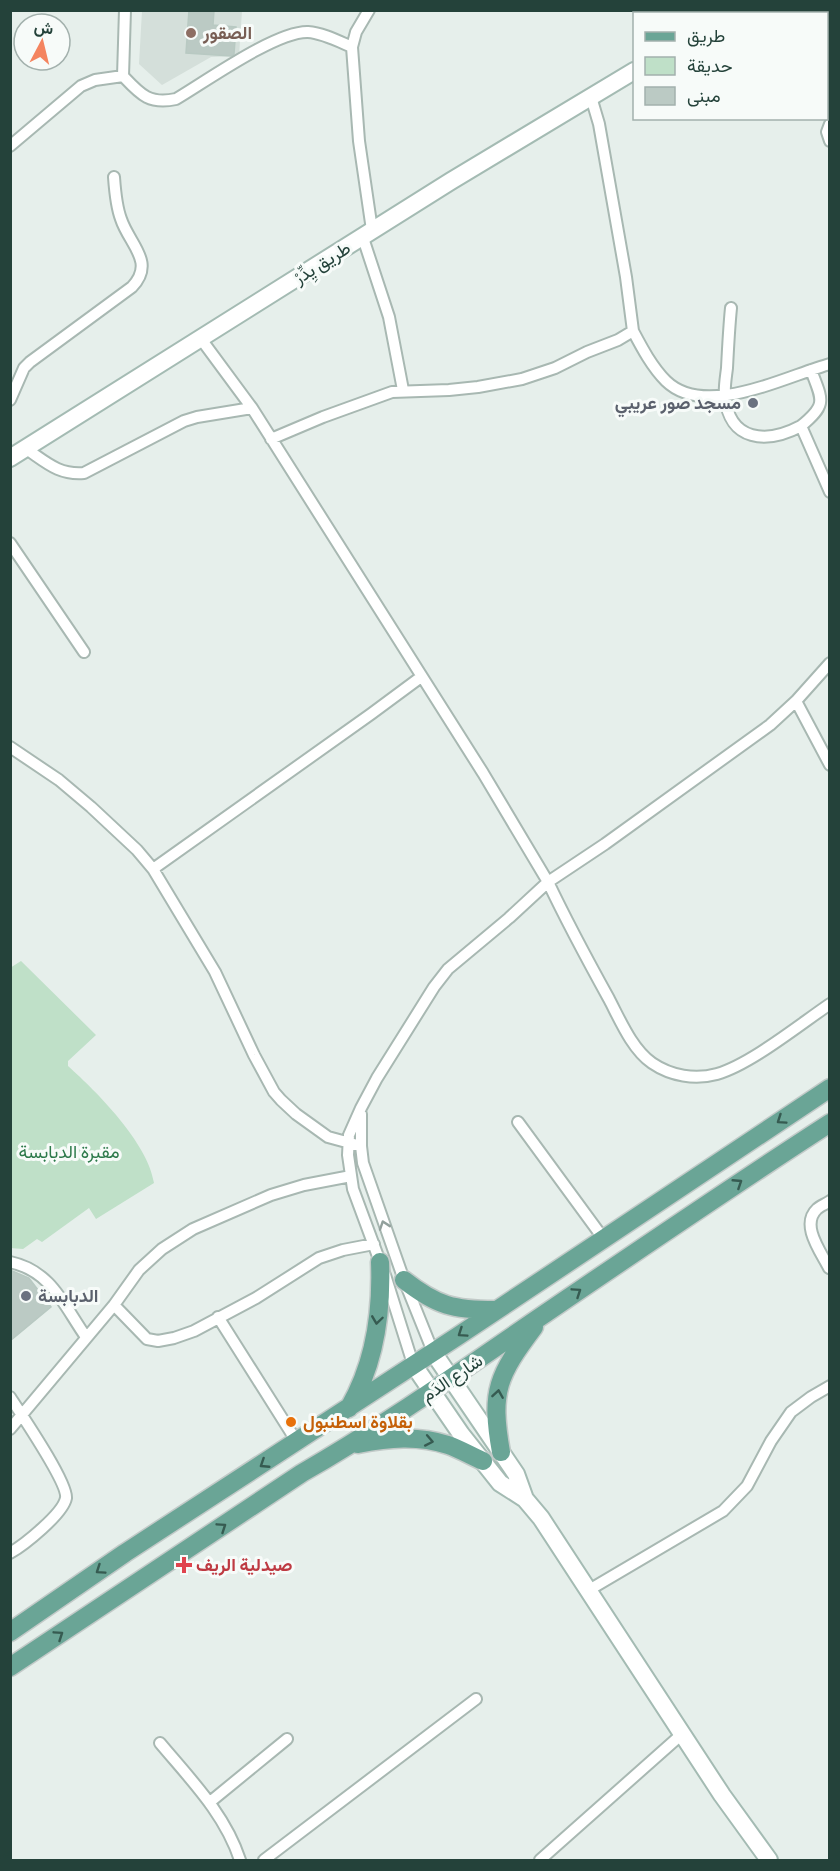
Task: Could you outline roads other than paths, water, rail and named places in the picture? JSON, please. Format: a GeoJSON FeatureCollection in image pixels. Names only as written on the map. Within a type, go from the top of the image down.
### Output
{"type":"FeatureCollection","features":[{"type":"Feature","properties":{"kind":"main road","name":"شارع الدَم"},"geometry":{"type":"LineString","coordinates":[[10,1632],[125,1553],[297,1442],[830,1088]]}},
{"type":"Feature","properties":{"kind":"main road","name":"شارع الدَم"},"geometry":{"type":"LineString","coordinates":[[10,1667],[302,1473],[350,1446],[450,1380],[544,1314],[830,1123]]}},
{"type":"Feature","properties":{"kind":"main road"},"geometry":{"type":"LineString","coordinates":[[348,1408],[365,1372],[374,1341],[381,1285],[380,1262]]}},
{"type":"Feature","properties":{"kind":"main road"},"geometry":{"type":"LineString","coordinates":[[404,1280],[425,1296],[443,1305],[464,1309],[495,1310]]}},
{"type":"Feature","properties":{"kind":"main road"},"geometry":{"type":"LineString","coordinates":[[501,1452],[495,1419],[500,1381],[506,1366],[544,1314]]}},
{"type":"Feature","properties":{"kind":"main road"},"geometry":{"type":"LineString","coordinates":[[350,1446],[381,1439],[413,1438],[450,1446],[483,1461]]}},
{"type":"Feature","properties":{"kind":"street"},"geometry":{"type":"LineString","coordinates":[[125,10],[123,76],[142,95],[165,101],[176,99],[281,37],[308,32],[352,47]]}},
{"type":"Feature","properties":{"kind":"street"},"geometry":{"type":"LineString","coordinates":[[369,10],[356,32],[352,47],[359,141],[368,234],[389,316],[403,390]]}},
{"type":"Feature","properties":{"kind":"street","name":"طريق يِدِّرْ"},"geometry":{"type":"LineString","coordinates":[[18,453],[633,72]]}},
{"type":"Feature","properties":{"kind":"street"},"geometry":{"type":"LineString","coordinates":[[10,146],[81,86],[95,80],[123,76]]}},
{"type":"Feature","properties":{"kind":"street"},"geometry":{"type":"LineString","coordinates":[[591,98],[599,124],[626,277],[633,331],[648,357],[667,382],[687,393],[711,397],[725,396],[759,388],[830,364]]}},
{"type":"Feature","properties":{"kind":"street"},"geometry":{"type":"LineString","coordinates":[[830,124],[828,132],[830,141]]}},
{"type":"Feature","properties":{"kind":"street"},"geometry":{"type":"LineString","coordinates":[[10,400],[24,368],[30,362],[139,280],[143,269],[138,251],[121,220],[114,177]]}},
{"type":"Feature","properties":{"kind":"street"},"geometry":{"type":"LineString","coordinates":[[730,308],[725,396],[729,413],[736,426],[751,436],[771,438],[801,426],[820,407],[820,395],[811,369]]}},
{"type":"Feature","properties":{"kind":"street"},"geometry":{"type":"LineString","coordinates":[[271,439],[322,417],[392,392],[469,388],[522,379],[555,368],[633,331]]}},
{"type":"Feature","properties":{"kind":"street"},"geometry":{"type":"LineString","coordinates":[[201,339],[252,408],[420,677],[483,773],[548,882],[623,1026],[642,1054],[662,1069],[686,1077],[707,1076],[726,1071],[755,1055],[830,1004]]}},
{"type":"Feature","properties":{"kind":"street"},"geometry":{"type":"LineString","coordinates":[[18,453],[60,471],[71,474],[84,473],[184,421],[252,408]]}},
{"type":"Feature","properties":{"kind":"street"},"geometry":{"type":"LineString","coordinates":[[801,426],[830,492]]}},
{"type":"Feature","properties":{"kind":"street"},"geometry":{"type":"LineString","coordinates":[[10,543],[84,652]]}},
{"type":"Feature","properties":{"kind":"street"},"geometry":{"type":"LineString","coordinates":[[525,1499],[501,1483],[461,1434],[413,1364],[374,1244],[360,1209],[351,1176],[350,1135],[361,1108],[415,1015],[448,969],[548,882],[605,844],[770,725],[796,701],[830,663]]}},
{"type":"Feature","properties":{"kind":"street"},"geometry":{"type":"LineString","coordinates":[[153,869],[362,721],[420,677]]}},
{"type":"Feature","properties":{"kind":"street"},"geometry":{"type":"LineString","coordinates":[[796,701],[830,765]]}},
{"type":"Feature","properties":{"kind":"street"},"geometry":{"type":"LineString","coordinates":[[10,747],[59,780],[91,807],[137,850],[153,869],[215,972],[274,1092],[296,1114],[328,1137],[361,1146]]}},
{"type":"Feature","properties":{"kind":"street"},"geometry":{"type":"LineString","coordinates":[[361,1108],[363,1163],[404,1280],[433,1352],[516,1474],[525,1499],[554,1537],[741,1824],[769,1860]]}},
{"type":"Feature","properties":{"kind":"street"},"geometry":{"type":"LineString","coordinates":[[518,1122],[603,1238]]}},
{"type":"Feature","properties":{"kind":"street"},"geometry":{"type":"LineString","coordinates":[[10,1429],[114,1305],[139,1270],[162,1250],[193,1229],[271,1195],[304,1185],[351,1176]]}},
{"type":"Feature","properties":{"kind":"street"},"geometry":{"type":"LineString","coordinates":[[829,1268],[810,1228],[811,1218],[816,1210],[830,1201]]}},
{"type":"Feature","properties":{"kind":"street"},"geometry":{"type":"LineString","coordinates":[[114,1305],[147,1339],[158,1341],[174,1338],[194,1331],[256,1298],[319,1258],[343,1250],[374,1244]]}},
{"type":"Feature","properties":{"kind":"street"},"geometry":{"type":"LineString","coordinates":[[10,1262],[24,1265],[52,1285],[86,1337]]}},
{"type":"Feature","properties":{"kind":"street"},"geometry":{"type":"LineString","coordinates":[[218,1317],[297,1442]]}},
{"type":"Feature","properties":{"kind":"street"},"geometry":{"type":"LineString","coordinates":[[589,1590],[723,1511],[747,1486],[771,1441],[791,1412],[830,1386]]}},
{"type":"Feature","properties":{"kind":"street"},"geometry":{"type":"LineString","coordinates":[[10,1397],[60,1477],[66,1499],[43,1527],[10,1553]]}},
{"type":"Feature","properties":{"kind":"street"},"geometry":{"type":"LineString","coordinates":[[264,1860],[476,1698]]}},
{"type":"Feature","properties":{"kind":"street"},"geometry":{"type":"LineString","coordinates":[[540,1860],[682,1734]]}},
{"type":"Feature","properties":{"kind":"street"},"geometry":{"type":"LineString","coordinates":[[210,1802],[287,1738]]}},
{"type":"Feature","properties":{"kind":"street"},"geometry":{"type":"LineString","coordinates":[[160,1743],[210,1802],[231,1836],[240,1860]]}},
{"type":"Feature","properties":{"kind":"place","name":"الصقور"},"geometry":{"type":"Point","coordinates":[191,33]}},
{"type":"Feature","properties":{"kind":"place","name":"مسجد صور عريبي"},"geometry":{"type":"Point","coordinates":[753,403]}},
{"type":"Feature","properties":{"kind":"place","name":"الدبابسة"},"geometry":{"type":"Point","coordinates":[26,1296]}},
{"type":"Feature","properties":{"kind":"place","name":"بقلاوة اسطنبول"},"geometry":{"type":"Point","coordinates":[291,1422]}},
{"type":"Feature","properties":{"kind":"place","name":"صيدلية الريف"},"geometry":{"type":"Point","coordinates":[184,1565]}},
{"type":"Feature","properties":{"kind":"park label","name":"مقبرة الدبابسة"},"geometry":{"type":"Point","coordinates":[69,1152]}}]}
